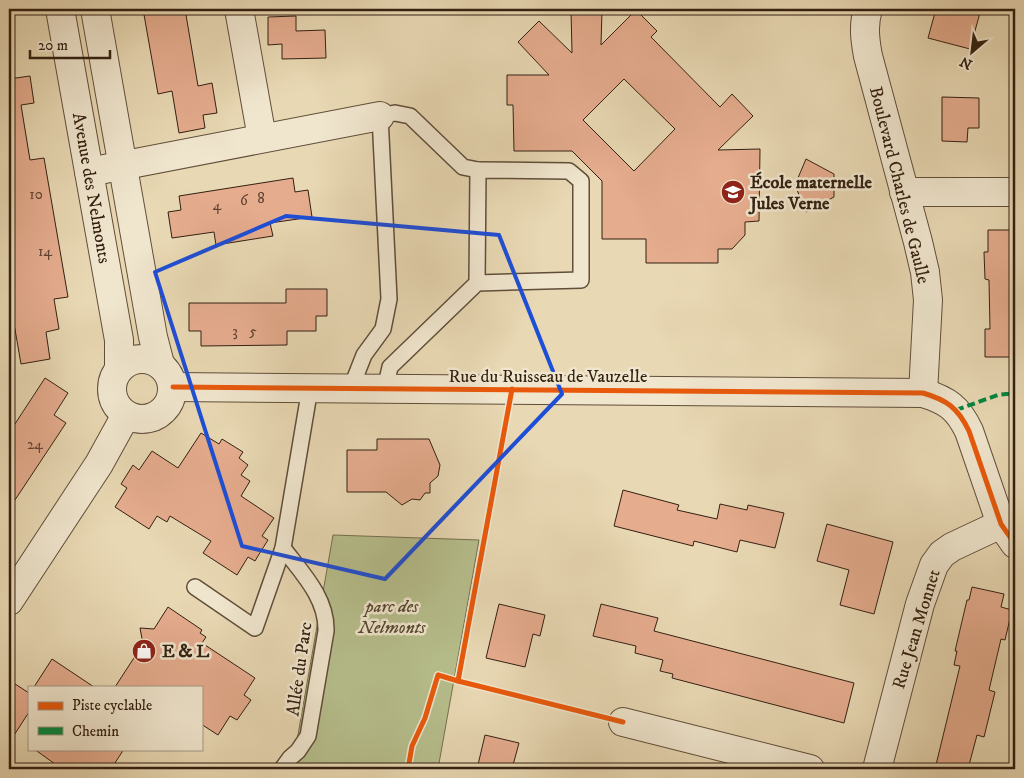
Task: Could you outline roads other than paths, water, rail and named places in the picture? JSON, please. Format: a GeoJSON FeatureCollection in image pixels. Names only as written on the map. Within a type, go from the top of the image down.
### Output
{"type":"FeatureCollection","features":[{"type":"Feature","properties":{"kind":"street","name":"Avenue des Nelmonts"},"geometry":{"type":"LineString","coordinates":[[60,9],[120,340],[119,368],[112,383],[112,391],[114,400],[126,415]]}},
{"type":"Feature","properties":{"kind":"street","name":"Avenue des Nelmonts"},"geometry":{"type":"LineString","coordinates":[[95,9],[153,337],[166,375]]}},
{"type":"Feature","properties":{"kind":"street"},"geometry":{"type":"LineString","coordinates":[[239,9],[262,138]]}},
{"type":"Feature","properties":{"kind":"street","name":"Boulevard Charles de Gaulle"},"geometry":{"type":"LineString","coordinates":[[868,9],[864,36],[868,56],[918,242],[927,288],[923,393]]}},
{"type":"Feature","properties":{"kind":"street"},"geometry":{"type":"LineString","coordinates":[[89,172],[380,116]]}},
{"type":"Feature","properties":{"kind":"street"},"geometry":{"type":"LineString","coordinates":[[904,192],[1015,192]]}},
{"type":"Feature","properties":{"kind":"street"},"geometry":{"type":"LineString","coordinates":[[9,601],[99,464],[126,415],[144,419],[154,417],[168,405],[172,396],[166,375],[152,360],[144,358],[135,359],[126,362],[119,368]]}},
{"type":"Feature","properties":{"kind":"street","name":"Rue du Ruisseau de Vauzelle"},"geometry":{"type":"LineString","coordinates":[[166,375],[310,388],[923,393]]}},
{"type":"Feature","properties":{"kind":"street","name":"Rue Jean Monnet"},"geometry":{"type":"LineString","coordinates":[[877,769],[920,604],[934,565],[942,554],[952,547],[1008,534],[963,419],[946,401],[923,393]]}},
{"type":"Feature","properties":{"kind":"street"},"geometry":{"type":"LineString","coordinates":[[623,722],[810,769]]}},
{"type":"Feature","properties":{"kind":"lane"},"geometry":{"type":"LineString","coordinates":[[352,388],[364,355],[383,329],[389,299],[380,116],[395,113],[410,116],[463,167],[478,170],[569,171],[581,181],[581,280],[477,283],[390,366],[385,389]]}},
{"type":"Feature","properties":{"kind":"lane"},"geometry":{"type":"LineString","coordinates":[[477,283],[478,170]]}},
{"type":"Feature","properties":{"kind":"lane"},"geometry":{"type":"LineString","coordinates":[[195,587],[255,628],[283,548],[310,388]]}},
{"type":"Feature","properties":{"kind":"lane","name":"Allée du Parc"},"geometry":{"type":"LineString","coordinates":[[282,769],[290,758],[298,752],[308,736],[326,631],[322,604],[316,592],[283,548]]}},
{"type":"Feature","properties":{"kind":"place","name":"École maternelle Jules Verne"},"geometry":{"type":"Point","coordinates":[733,192]}},
{"type":"Feature","properties":{"kind":"place","name":"E & L"},"geometry":{"type":"Point","coordinates":[144,651]}},
{"type":"Feature","properties":{"kind":"park label","name":"parc des Nelmonts"},"geometry":{"type":"Point","coordinates":[392,616]}}]}
